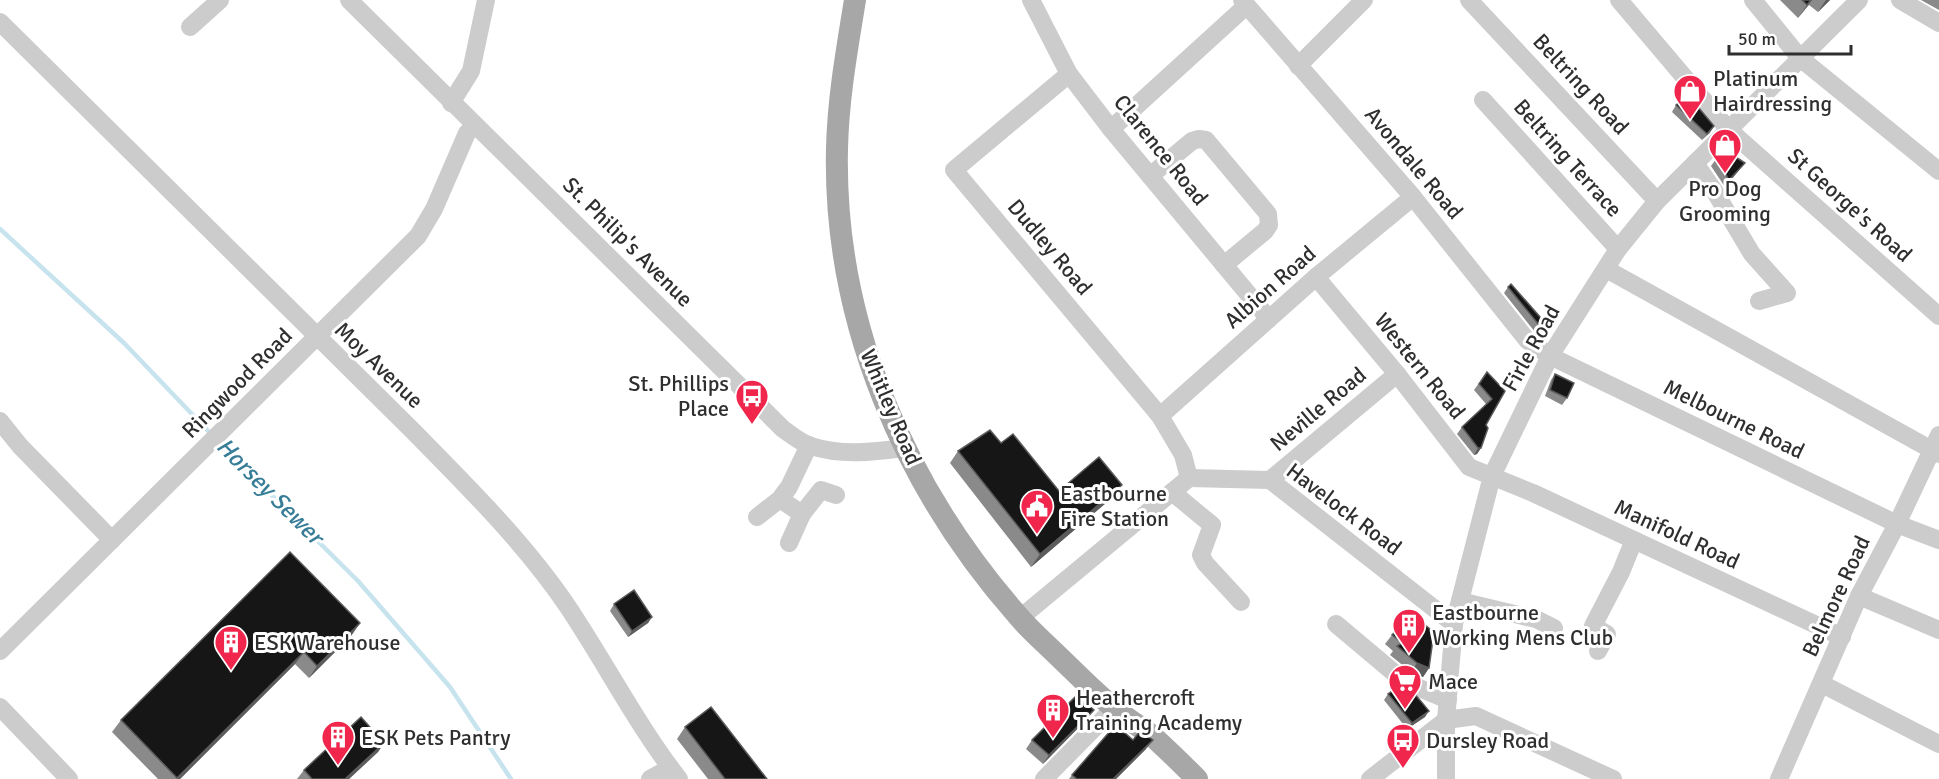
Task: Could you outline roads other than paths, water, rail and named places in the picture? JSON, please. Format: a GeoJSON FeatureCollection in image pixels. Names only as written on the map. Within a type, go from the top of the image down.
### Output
{"type":"FeatureCollection","features":[{"type":"Feature","properties":{"kind":"main road","name":"Whitley Road"},"geometry":{"type":"LineString","coordinates":[[855,0],[838,136],[837,183],[840,220],[844,258],[864,343],[892,423],[934,501],[996,590],[1020,618],[1114,708],[1151,735],[1197,779]]}},
{"type":"Feature","properties":{"kind":"street"},"geometry":{"type":"LineString","coordinates":[[190,27],[220,0]]}},
{"type":"Feature","properties":{"kind":"street","name":"St. Philip's Avenue"},"geometry":{"type":"LineString","coordinates":[[348,0],[783,429],[809,445],[828,450],[852,452],[904,448]]}},
{"type":"Feature","properties":{"kind":"street"},"geometry":{"type":"LineString","coordinates":[[452,103],[471,71],[486,0]]}},
{"type":"Feature","properties":{"kind":"street","name":"Clarence Road"},"geometry":{"type":"LineString","coordinates":[[1031,0],[1069,74],[1111,129],[1269,319]]}},
{"type":"Feature","properties":{"kind":"street"},"geometry":{"type":"LineString","coordinates":[[1298,66],[1364,0]]}},
{"type":"Feature","properties":{"kind":"street","name":"Beltring Road"},"geometry":{"type":"LineString","coordinates":[[1469,0],[1657,201]]}},
{"type":"Feature","properties":{"kind":"street","name":"St George's Road"},"geometry":{"type":"LineString","coordinates":[[1619,0],[1730,130],[1939,316]]}},
{"type":"Feature","properties":{"kind":"street"},"geometry":{"type":"LineString","coordinates":[[1753,0],[1800,58],[1939,171]]}},
{"type":"Feature","properties":{"kind":"street","name":"Firle Road"},"geometry":{"type":"LineString","coordinates":[[1446,720],[1454,624],[1492,476],[1550,357],[1618,249],[1657,201],[1859,0]]}},
{"type":"Feature","properties":{"kind":"street"},"geometry":{"type":"LineString","coordinates":[[1900,0],[1939,23]]}},
{"type":"Feature","properties":{"kind":"street"},"geometry":{"type":"LineString","coordinates":[[1111,129],[1244,3]]}},
{"type":"Feature","properties":{"kind":"street","name":"Avondale Road"},"geometry":{"type":"LineString","coordinates":[[1244,3],[1413,196],[1527,340],[1550,357]]}},
{"type":"Feature","properties":{"kind":"street","name":"Moy Avenue"},"geometry":{"type":"LineString","coordinates":[[0,22],[466,484],[513,536],[567,606],[675,773]]}},
{"type":"Feature","properties":{"kind":"street","name":"Dudley Road"},"geometry":{"type":"LineString","coordinates":[[1069,74],[954,170],[1160,416],[1183,455],[1189,478]]}},
{"type":"Feature","properties":{"kind":"street","name":"Beltring Terrace"},"geometry":{"type":"LineString","coordinates":[[1483,100],[1618,249]]}},
{"type":"Feature","properties":{"kind":"street","name":"Ringwood Road"},"geometry":{"type":"LineString","coordinates":[[0,651],[418,236],[434,209],[467,133],[475,125]]}},
{"type":"Feature","properties":{"kind":"street"},"geometry":{"type":"LineString","coordinates":[[1150,176],[1192,141],[1198,139],[1206,141],[1268,214],[1269,225],[1265,231],[1224,265]]}},
{"type":"Feature","properties":{"kind":"street"},"geometry":{"type":"LineString","coordinates":[[1695,163],[1752,254],[1787,293],[1759,301]]}},
{"type":"Feature","properties":{"kind":"street","name":"Albion Road"},"geometry":{"type":"LineString","coordinates":[[1160,416],[1316,277],[1413,196]]}},
{"type":"Feature","properties":{"kind":"street"},"geometry":{"type":"LineString","coordinates":[[1606,269],[1936,447]]}},
{"type":"Feature","properties":{"kind":"street","name":"Western Road"},"geometry":{"type":"LineString","coordinates":[[1316,277],[1397,374],[1469,467],[1492,476]]}},
{"type":"Feature","properties":{"kind":"street","name":"Melbourne Road"},"geometry":{"type":"LineString","coordinates":[[1550,357],[1897,524],[1939,540]]}},
{"type":"Feature","properties":{"kind":"street","name":"Neville Road"},"geometry":{"type":"LineString","coordinates":[[1270,480],[1397,374]]}},
{"type":"Feature","properties":{"kind":"street"},"geometry":{"type":"LineString","coordinates":[[0,421],[20,446],[112,540]]}},
{"type":"Feature","properties":{"kind":"street"},"geometry":{"type":"LineString","coordinates":[[757,517],[780,498],[789,487],[809,445]]}},
{"type":"Feature","properties":{"kind":"street","name":"Belmore Road"},"geometry":{"type":"LineString","coordinates":[[1779,779],[1859,596],[1936,447]]}},
{"type":"Feature","properties":{"kind":"street","name":"Manifold Road"},"geometry":{"type":"LineString","coordinates":[[1492,476],[1842,637]]}},
{"type":"Feature","properties":{"kind":"street"},"geometry":{"type":"LineString","coordinates":[[1020,618],[1189,478]]}},
{"type":"Feature","properties":{"kind":"street","name":"Havelock Road"},"geometry":{"type":"LineString","coordinates":[[1189,478],[1270,480],[1454,624]]}},
{"type":"Feature","properties":{"kind":"street"},"geometry":{"type":"LineString","coordinates":[[789,543],[802,514],[821,490],[836,495]]}},
{"type":"Feature","properties":{"kind":"street"},"geometry":{"type":"LineString","coordinates":[[1172,492],[1212,525],[1202,555],[1205,563],[1241,602]]}},
{"type":"Feature","properties":{"kind":"street"},"geometry":{"type":"LineString","coordinates":[[780,498],[802,514]]}},
{"type":"Feature","properties":{"kind":"street"},"geometry":{"type":"LineString","coordinates":[[1598,651],[1607,634],[1593,626],[1621,572],[1634,540]]}},
{"type":"Feature","properties":{"kind":"street"},"geometry":{"type":"LineString","coordinates":[[1859,596],[1939,630]]}},
{"type":"Feature","properties":{"kind":"street"},"geometry":{"type":"LineString","coordinates":[[1460,601],[1536,619],[1554,628]]}},
{"type":"Feature","properties":{"kind":"street"},"geometry":{"type":"LineString","coordinates":[[1336,624],[1405,682],[1448,700]]}},
{"type":"Feature","properties":{"kind":"street"},"geometry":{"type":"LineString","coordinates":[[1822,684],[1939,744]]}},
{"type":"Feature","properties":{"kind":"street"},"geometry":{"type":"LineString","coordinates":[[0,707],[69,779]]}},
{"type":"Feature","properties":{"kind":"street"},"geometry":{"type":"LineString","coordinates":[[1044,779],[1114,708]]}},
{"type":"Feature","properties":{"kind":"street"},"geometry":{"type":"LineString","coordinates":[[1370,779],[1446,720],[1476,716],[1612,779]]}},
{"type":"Feature","properties":{"kind":"street"},"geometry":{"type":"LineString","coordinates":[[1446,720],[1446,779]]}},
{"type":"Feature","properties":{"kind":"street"},"geometry":{"type":"LineString","coordinates":[[650,779],[675,773]]}},
{"type":"Feature","properties":{"kind":"waterway","name":"Horsey Sewer"},"geometry":{"type":"LineString","coordinates":[[0,229],[124,343],[211,434]]}},
{"type":"Feature","properties":{"kind":"waterway","name":"Horsey Sewer"},"geometry":{"type":"LineString","coordinates":[[216,440],[358,581],[450,687],[511,779]]}},
{"type":"Feature","properties":{"kind":"place","name":"Platinum Hairdressing"},"geometry":{"type":"Point","coordinates":[1690,120]}},
{"type":"Feature","properties":{"kind":"place","name":"Pro Dog Grooming"},"geometry":{"type":"Point","coordinates":[1725,174]}},
{"type":"Feature","properties":{"kind":"place","name":"St. Phillips Place"},"geometry":{"type":"Point","coordinates":[752,425]}},
{"type":"Feature","properties":{"kind":"place","name":"Eastbourne Fire Station"},"geometry":{"type":"Point","coordinates":[1037,535]}},
{"type":"Feature","properties":{"kind":"place","name":"Eastbourne Working Mens Club"},"geometry":{"type":"Point","coordinates":[1409,654]}},
{"type":"Feature","properties":{"kind":"place","name":"ESK Warehouse"},"geometry":{"type":"Point","coordinates":[231,671]}},
{"type":"Feature","properties":{"kind":"place","name":"Mace"},"geometry":{"type":"Point","coordinates":[1405,710]}},
{"type":"Feature","properties":{"kind":"place","name":"Heathercroft Training Academy"},"geometry":{"type":"Point","coordinates":[1053,739]}},
{"type":"Feature","properties":{"kind":"place","name":"ESK Pets Pantry"},"geometry":{"type":"Point","coordinates":[338,766]}},
{"type":"Feature","properties":{"kind":"place","name":"Dursley Road"},"geometry":{"type":"Point","coordinates":[1403,769]}}]}
